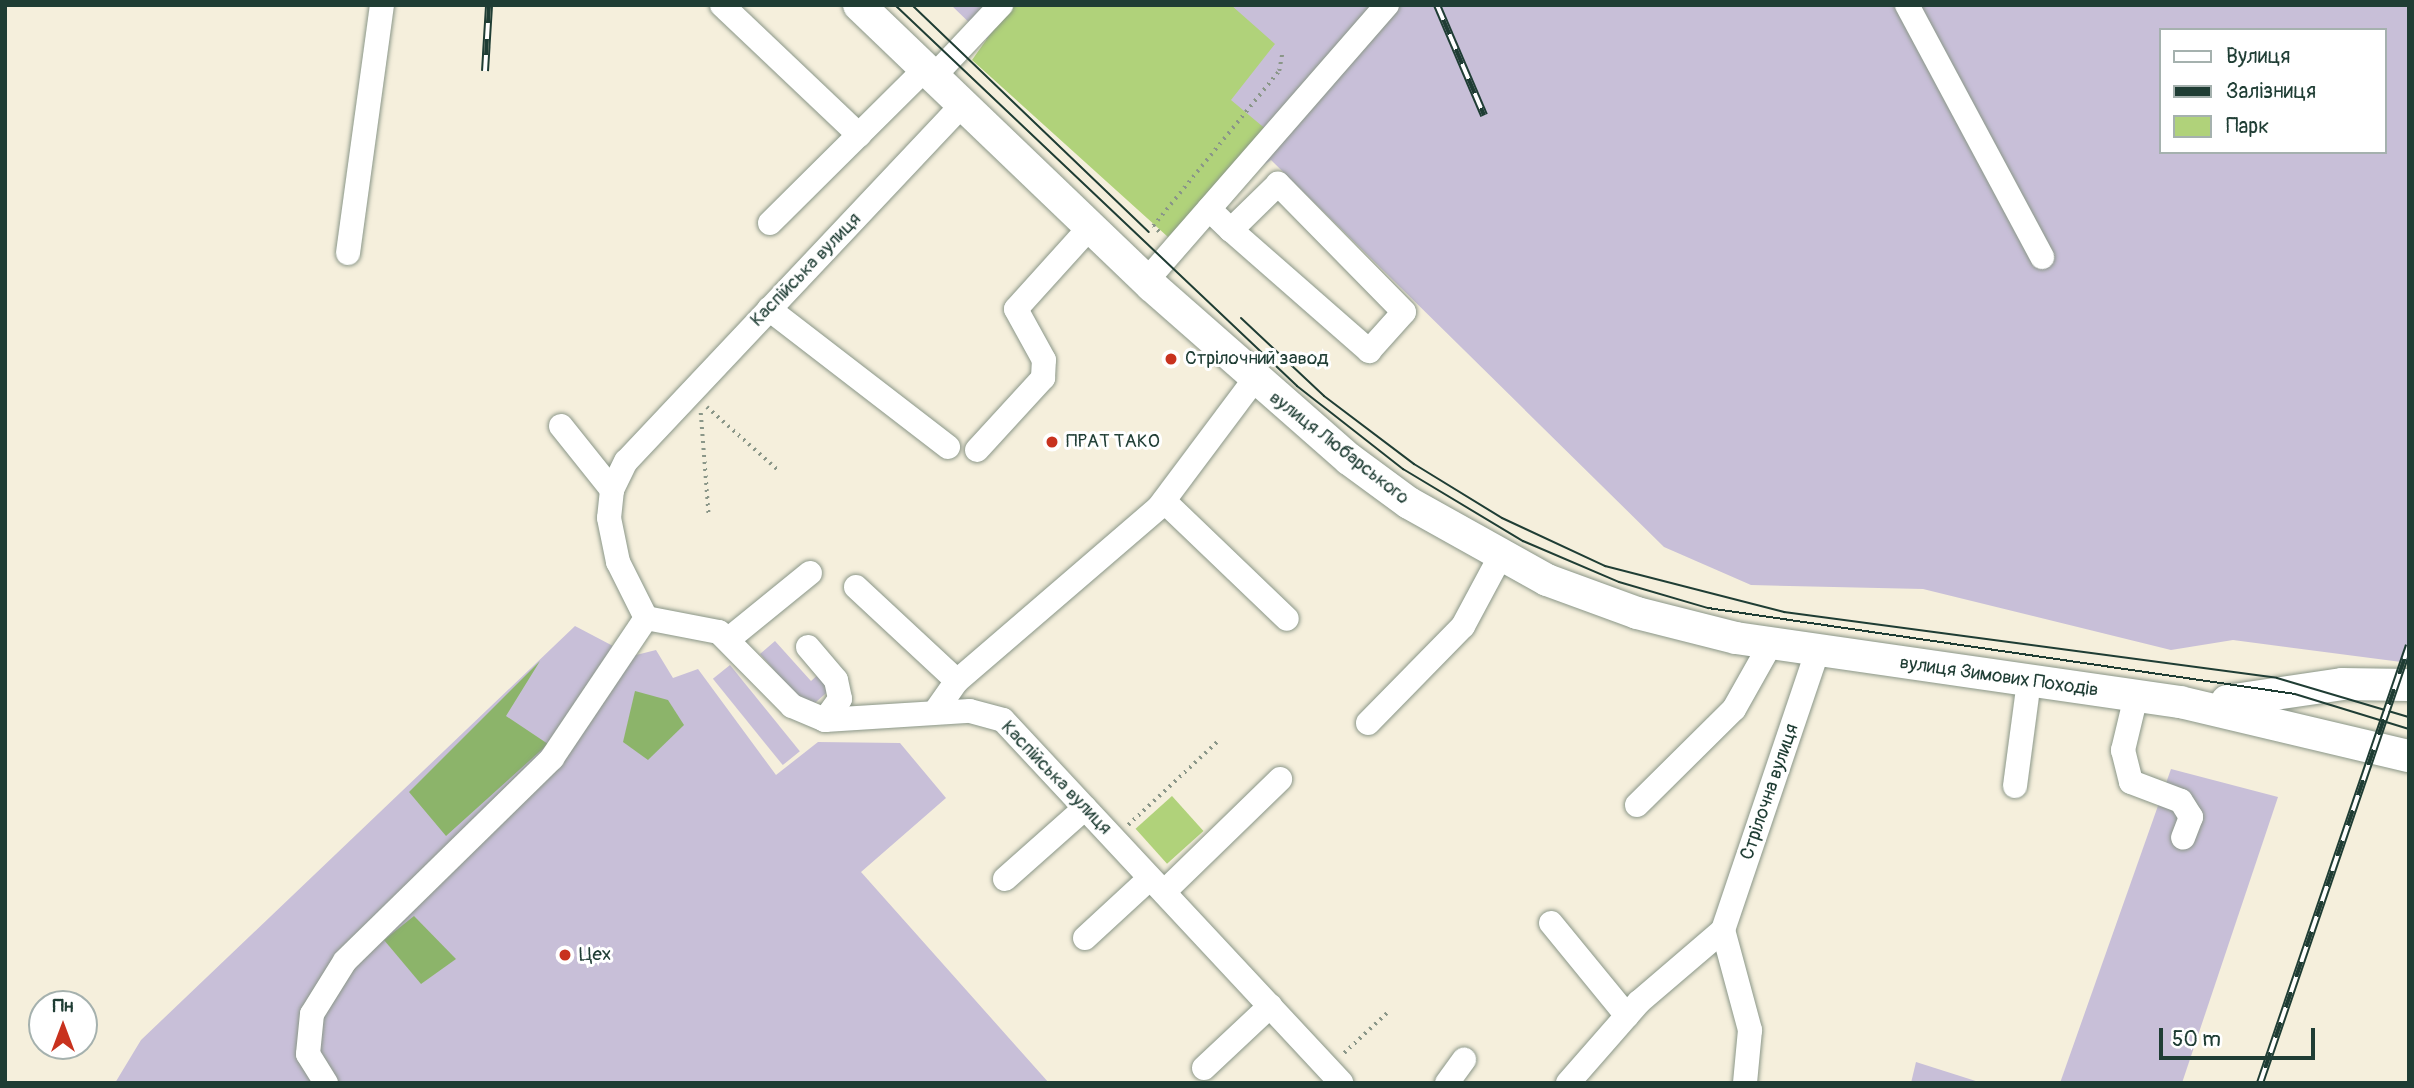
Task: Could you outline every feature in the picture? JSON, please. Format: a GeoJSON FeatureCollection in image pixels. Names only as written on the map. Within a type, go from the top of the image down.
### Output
{"type":"FeatureCollection","features":[{"type":"Feature","properties":{"kind":"main road","name":"вулиця Любарського"},"geometry":{"type":"LineString","coordinates":[[859,5],[1254,380],[1409,503],[1500,557],[1604,602],[1770,645],[1817,653]]}},
{"type":"Feature","properties":{"kind":"main road","name":"вулиця Зимових Походів"},"geometry":{"type":"LineString","coordinates":[[1817,653],[2180,702],[2409,755]]}},
{"type":"Feature","properties":{"kind":"main road","name":"вулиця Зимових Походів"},"geometry":{"type":"LineString","coordinates":[[2180,702],[2267,699],[2342,684],[2409,685]]}},
{"type":"Feature","properties":{"kind":"street"},"geometry":{"type":"LineString","coordinates":[[348,253],[382,5]]}},
{"type":"Feature","properties":{"kind":"street"},"geometry":{"type":"LineString","coordinates":[[722,5],[859,135]]}},
{"type":"Feature","properties":{"kind":"street"},"geometry":{"type":"LineString","coordinates":[[770,223],[859,135],[1001,5]]}},
{"type":"Feature","properties":{"kind":"street"},"geometry":{"type":"LineString","coordinates":[[1147,280],[1387,5]]}},
{"type":"Feature","properties":{"kind":"street"},"geometry":{"type":"LineString","coordinates":[[1907,5],[2042,257]]}},
{"type":"Feature","properties":{"kind":"street","name":"Каспійська вулиця"},"geometry":{"type":"LineString","coordinates":[[963,104],[626,461],[612,490],[609,517],[618,562],[646,618],[695,623],[730,638],[792,706],[825,720],[935,712],[1003,720],[1334,1076]]}},
{"type":"Feature","properties":{"kind":"street"},"geometry":{"type":"LineString","coordinates":[[1209,209],[1231,230],[1369,351],[1404,312],[1278,184],[1231,230]]}},
{"type":"Feature","properties":{"kind":"street"},"geometry":{"type":"LineString","coordinates":[[977,450],[1042,378],[1044,360],[1016,309],[1090,227]]}},
{"type":"Feature","properties":{"kind":"street"},"geometry":{"type":"LineString","coordinates":[[769,309],[948,447]]}},
{"type":"Feature","properties":{"kind":"street"},"geometry":{"type":"LineString","coordinates":[[935,712],[957,681],[1164,501],[1254,380]]}},
{"type":"Feature","properties":{"kind":"street"},"geometry":{"type":"LineString","coordinates":[[561,426],[612,490]]}},
{"type":"Feature","properties":{"kind":"street"},"geometry":{"type":"LineString","coordinates":[[1164,501],[1287,619]]}},
{"type":"Feature","properties":{"kind":"street"},"geometry":{"type":"LineString","coordinates":[[1368,723],[1463,626],[1500,557]]}},
{"type":"Feature","properties":{"kind":"street"},"geometry":{"type":"LineString","coordinates":[[730,638],[810,573]]}},
{"type":"Feature","properties":{"kind":"street"},"geometry":{"type":"LineString","coordinates":[[856,587],[957,681]]}},
{"type":"Feature","properties":{"kind":"street"},"geometry":{"type":"LineString","coordinates":[[326,1083],[307,1054],[312,1014],[345,961],[552,758],[646,618]]}},
{"type":"Feature","properties":{"kind":"street"},"geometry":{"type":"LineString","coordinates":[[1637,806],[1734,709],[1770,645]]}},
{"type":"Feature","properties":{"kind":"street"},"geometry":{"type":"LineString","coordinates":[[808,647],[836,680],[840,699],[825,720]]}},
{"type":"Feature","properties":{"kind":"street","name":"Стрілочна вулиця"},"geometry":{"type":"LineString","coordinates":[[1568,1083],[1627,1016],[1723,930],[1817,653]]}},
{"type":"Feature","properties":{"kind":"street"},"geometry":{"type":"LineString","coordinates":[[2015,786],[2029,681]]}},
{"type":"Feature","properties":{"kind":"street"},"geometry":{"type":"LineString","coordinates":[[2136,696],[2123,750],[2131,782],[2181,801],[2191,817],[2183,838]]}},
{"type":"Feature","properties":{"kind":"street"},"geometry":{"type":"LineString","coordinates":[[1085,938],[1157,885],[1280,779]]}},
{"type":"Feature","properties":{"kind":"street"},"geometry":{"type":"LineString","coordinates":[[1005,878],[1085,808]]}},
{"type":"Feature","properties":{"kind":"street"},"geometry":{"type":"LineString","coordinates":[[1551,923],[1627,1016]]}},
{"type":"Feature","properties":{"kind":"street"},"geometry":{"type":"LineString","coordinates":[[1723,930],[1750,1030],[1745,1083]]}},
{"type":"Feature","properties":{"kind":"street"},"geometry":{"type":"LineString","coordinates":[[1204,1068],[1270,1006]]}},
{"type":"Feature","properties":{"kind":"street"},"geometry":{"type":"LineString","coordinates":[[1447,1083],[1464,1060]]}},
{"type":"Feature","properties":{"kind":"path"},"geometry":{"type":"LineString","coordinates":[[1177,248],[1153,226],[1279,71],[1282,54]]}},
{"type":"Feature","properties":{"kind":"path"},"geometry":{"type":"LineString","coordinates":[[709,517],[700,401],[778,470]]}},
{"type":"Feature","properties":{"kind":"path"},"geometry":{"type":"LineString","coordinates":[[1114,838],[1218,741]]}},
{"type":"Feature","properties":{"kind":"path"},"geometry":{"type":"LineString","coordinates":[[1334,1076],[1389,1011]]}},
{"type":"Feature","properties":{"kind":"shaded area"},"geometry":{"type":"Polygon","coordinates":[[[951,5],[2409,5],[2409,663],[2233,640],[2171,650],[1923,589],[1751,585],[1664,547],[1271,160],[1178,224],[951,5]]]}},
{"type":"Feature","properties":{"kind":"shaded area"},"geometry":{"type":"Polygon","coordinates":[[[575,626],[632,656],[656,650],[673,678],[698,669],[776,775],[818,742],[900,743],[946,798],[861,872],[1049,1083],[115,1083],[141,1040],[575,626]]]}},
{"type":"Feature","properties":{"kind":"shaded area"},"geometry":{"type":"Polygon","coordinates":[[[775,641],[811,681],[820,673],[833,687],[808,709],[760,654],[775,641]]]}},
{"type":"Feature","properties":{"kind":"shaded area"},"geometry":{"type":"Polygon","coordinates":[[[730,665],[800,751],[783,765],[713,679],[730,665]]]}},
{"type":"Feature","properties":{"kind":"shaded area"},"geometry":{"type":"Polygon","coordinates":[[[2171,769],[2278,797],[2182,1083],[2060,1083],[2171,769]]]}},
{"type":"Feature","properties":{"kind":"shaded area"},"geometry":{"type":"Polygon","coordinates":[[[1916,1062],[1982,1083],[1911,1083],[1916,1062]]]}},
{"type":"Feature","properties":{"kind":"green space"},"geometry":{"type":"Polygon","coordinates":[[[1011,5],[1231,5],[1275,44],[1231,100],[1268,131],[1168,237],[972,60],[1011,5]]]}},
{"type":"Feature","properties":{"kind":"green space"},"geometry":{"type":"Polygon","coordinates":[[[540,661],[506,716],[548,744],[446,836],[409,792],[540,661]]]}},
{"type":"Feature","properties":{"kind":"green space"},"geometry":{"type":"Polygon","coordinates":[[[635,691],[668,700],[684,725],[648,760],[623,742],[635,691]]]}},
{"type":"Feature","properties":{"kind":"green space"},"geometry":{"type":"Polygon","coordinates":[[[1172,796],[1203,831],[1167,864],[1136,829],[1172,796]]]}},
{"type":"Feature","properties":{"kind":"green space"},"geometry":{"type":"Polygon","coordinates":[[[414,916],[456,959],[421,984],[384,940],[414,916]]]}},
{"type":"Feature","properties":{"kind":"tram line"},"geometry":{"type":"LineString","coordinates":[[895,5],[1297,386],[1403,469],[1523,541],[1619,582],[1708,608],[2295,694],[2409,729]]}},
{"type":"Feature","properties":{"kind":"tram line"},"geometry":{"type":"LineString","coordinates":[[912,5],[1149,232]]}},
{"type":"Feature","properties":{"kind":"tram line"},"geometry":{"type":"LineString","coordinates":[[1241,318],[1324,396],[1414,464],[1502,518],[1605,566],[1784,612],[2277,678],[2409,717]]}},
{"type":"Feature","properties":{"kind":"railway"},"geometry":{"type":"LineString","coordinates":[[485,71],[489,5]]}},
{"type":"Feature","properties":{"kind":"railway"},"geometry":{"type":"LineString","coordinates":[[1437,5],[1484,115]]}},
{"type":"Feature","properties":{"kind":"railway"},"geometry":{"type":"LineString","coordinates":[[2260,1083],[2409,646]]}},
{"type":"Feature","properties":{"kind":"place","name":"Стрілочний завод"},"geometry":{"type":"Point","coordinates":[1171,359]}},
{"type":"Feature","properties":{"kind":"place","name":"ПРАТ ТАКО"},"geometry":{"type":"Point","coordinates":[1052,442]}},
{"type":"Feature","properties":{"kind":"place","name":"Цех"},"geometry":{"type":"Point","coordinates":[565,955]}}]}
